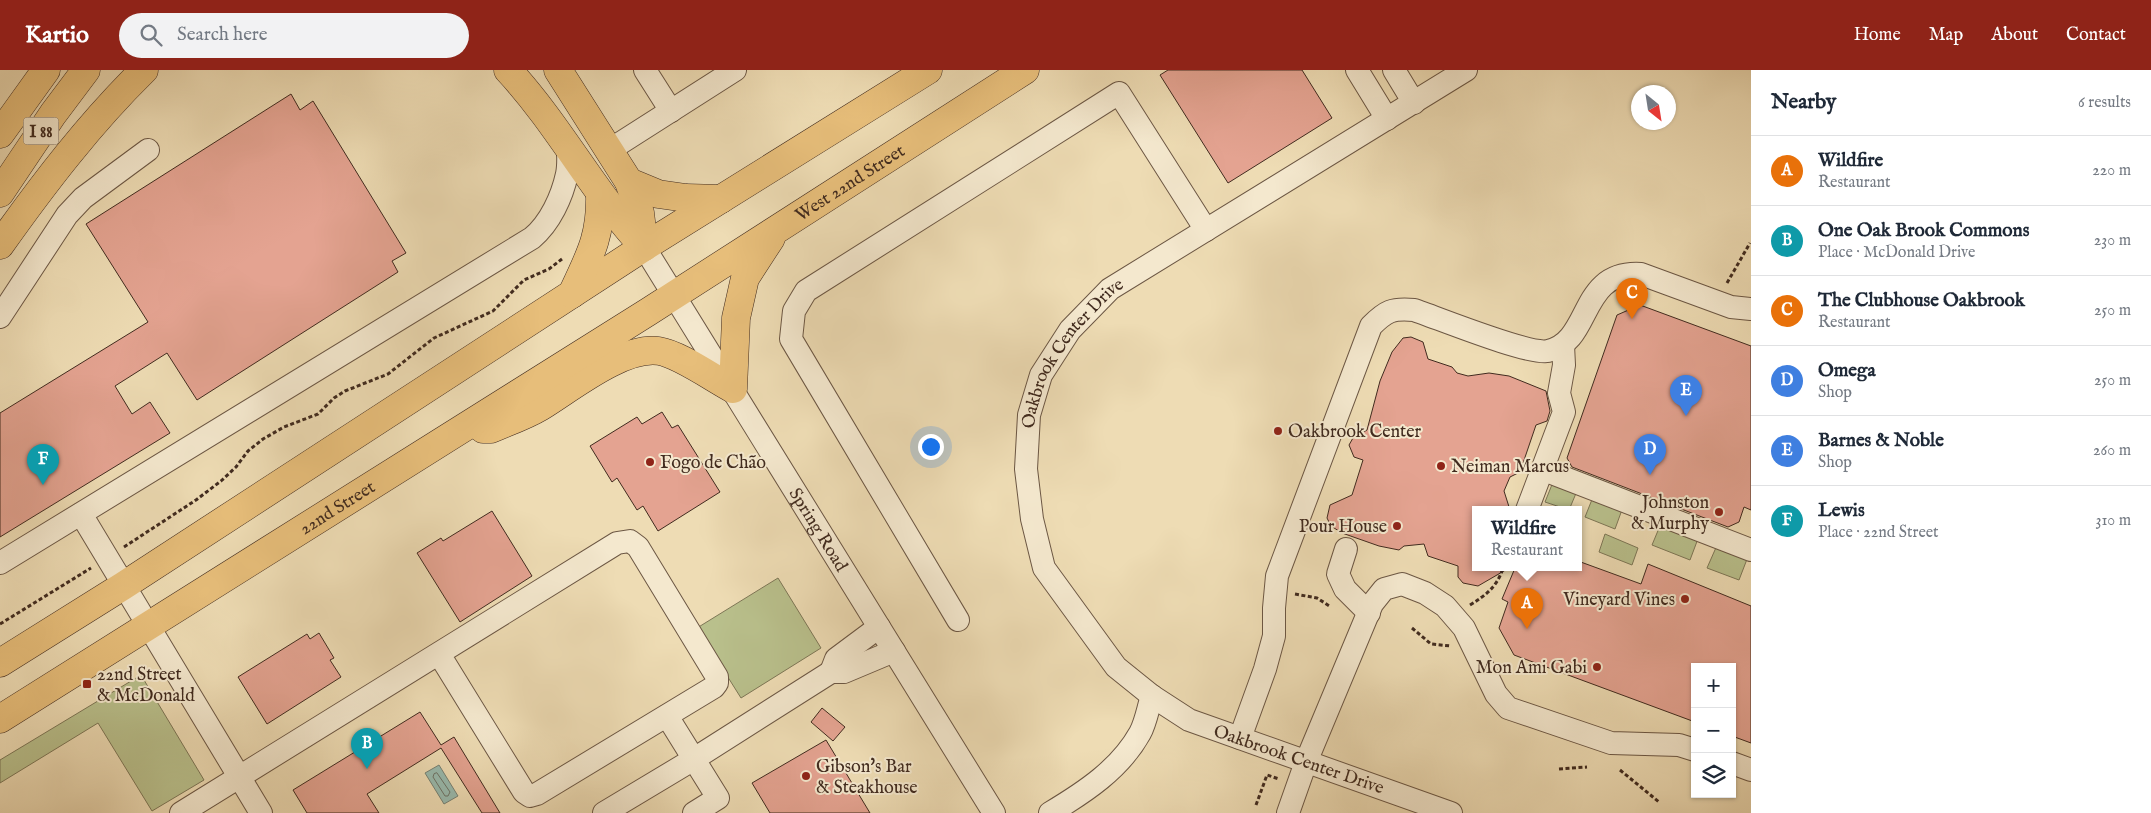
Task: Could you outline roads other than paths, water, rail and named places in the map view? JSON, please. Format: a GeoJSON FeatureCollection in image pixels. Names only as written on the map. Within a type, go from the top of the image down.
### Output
{"type":"FeatureCollection","features":[{"type":"Feature","properties":{"kind":"main road","name":"I 88"},"geometry":{"type":"LineString","coordinates":[[0,134],[46,70]]}},
{"type":"Feature","properties":{"kind":"main road","name":"I 88"},"geometry":{"type":"LineString","coordinates":[[0,193],[52,114],[86,70]]}},
{"type":"Feature","properties":{"kind":"main road"},"geometry":{"type":"LineString","coordinates":[[0,245],[62,163],[118,95],[144,70]]}},
{"type":"Feature","properties":{"kind":"main road"},"geometry":{"type":"LineString","coordinates":[[508,70],[547,116],[600,195],[623,225],[644,247]]}},
{"type":"Feature","properties":{"kind":"main road"},"geometry":{"type":"LineString","coordinates":[[558,70],[628,182],[640,213],[644,247]]}},
{"type":"Feature","properties":{"kind":"main road"},"geometry":{"type":"LineString","coordinates":[[0,663],[124,586],[644,247],[928,70]]}},
{"type":"Feature","properties":{"kind":"main road","name":"West 22nd Street"},"geometry":{"type":"LineString","coordinates":[[674,296],[1025,70]]}},
{"type":"Feature","properties":{"kind":"main road"},"geometry":{"type":"LineString","coordinates":[[628,182],[658,194],[686,198],[721,199]]}},
{"type":"Feature","properties":{"kind":"main road"},"geometry":{"type":"LineString","coordinates":[[572,294],[595,241],[600,221],[600,195]]}},
{"type":"Feature","properties":{"kind":"main road"},"geometry":{"type":"LineString","coordinates":[[459,432],[490,429],[538,408],[611,363],[629,355],[657,351],[670,354],[733,390],[736,318],[745,278],[778,228]]}},
{"type":"Feature","properties":{"kind":"main road","name":"22nd Street"},"geometry":{"type":"LineString","coordinates":[[0,719],[674,296]]}},
{"type":"Feature","properties":{"kind":"street"},"geometry":{"type":"LineString","coordinates":[[645,70],[671,111]]}},
{"type":"Feature","properties":{"kind":"street"},"geometry":{"type":"LineString","coordinates":[[608,150],[735,70]]}},
{"type":"Feature","properties":{"kind":"street"},"geometry":{"type":"LineString","coordinates":[[1357,70],[1387,119]]}},
{"type":"Feature","properties":{"kind":"street"},"geometry":{"type":"LineString","coordinates":[[1394,70],[1414,103]]}},
{"type":"Feature","properties":{"kind":"street","name":"Oakbrook Center Drive"},"geometry":{"type":"LineString","coordinates":[[1451,813],[1189,720],[1152,696],[1116,667],[1044,568],[1032,519],[1026,469],[1029,414],[1041,375],[1075,325],[1110,289],[1466,70]]}},
{"type":"Feature","properties":{"kind":"street"},"geometry":{"type":"LineString","coordinates":[[958,620],[791,339],[794,311],[806,291],[1119,93],[1206,230]]}},
{"type":"Feature","properties":{"kind":"street"},"geometry":{"type":"LineString","coordinates":[[0,563],[532,238],[542,230],[551,217],[567,174],[568,147]]}},
{"type":"Feature","properties":{"kind":"street"},"geometry":{"type":"LineString","coordinates":[[0,317],[67,215],[83,198],[148,150]]}},
{"type":"Feature","properties":{"kind":"street","name":"Spring Road"},"geometry":{"type":"LineString","coordinates":[[644,247],[994,813]]}},
{"type":"Feature","properties":{"kind":"street"},"geometry":{"type":"LineString","coordinates":[[1240,738],[1265,669],[1274,636],[1277,576],[1371,326],[1384,314],[1396,309],[1414,310],[1516,346],[1547,352],[1563,345],[1576,331],[1586,308],[1600,288],[1626,273],[1641,274],[1731,307],[1751,309]]}},
{"type":"Feature","properties":{"kind":"street"},"geometry":{"type":"LineString","coordinates":[[1529,506],[1544,470],[1564,412],[1559,393],[1564,366],[1563,345]]}},
{"type":"Feature","properties":{"kind":"street"},"geometry":{"type":"LineString","coordinates":[[1544,470],[1751,550]]}},
{"type":"Feature","properties":{"kind":"street"},"geometry":{"type":"LineString","coordinates":[[81,514],[262,813]]}},
{"type":"Feature","properties":{"kind":"street"},"geometry":{"type":"LineString","coordinates":[[181,813],[617,543],[630,541],[638,547],[717,677],[717,683],[714,688],[537,794],[530,796],[524,792],[439,654]]}},
{"type":"Feature","properties":{"kind":"street"},"geometry":{"type":"LineString","coordinates":[[1346,549],[1338,574],[1345,589],[1369,613]]}},
{"type":"Feature","properties":{"kind":"street"},"geometry":{"type":"LineString","coordinates":[[1288,813],[1306,762],[1372,604],[1384,589],[1402,584],[1425,593],[1445,606],[1464,628],[1496,694],[1508,708],[1611,743],[1679,745],[1691,749]]}},
{"type":"Feature","properties":{"kind":"street"},"geometry":{"type":"LineString","coordinates":[[831,672],[836,659],[878,627]]}},
{"type":"Feature","properties":{"kind":"street"},"geometry":{"type":"LineString","coordinates":[[604,813],[694,759],[831,672],[844,672],[894,651]]}},
{"type":"Feature","properties":{"kind":"street"},"geometry":{"type":"LineString","coordinates":[[1050,813],[1076,797],[1116,766],[1140,732],[1152,696]]}},
{"type":"Feature","properties":{"kind":"street"},"geometry":{"type":"LineString","coordinates":[[667,716],[718,798],[694,813]]}},
{"type":"Feature","properties":{"kind":"street"},"geometry":{"type":"LineString","coordinates":[[1736,764],[1751,770]]}},
{"type":"Feature","properties":{"kind":"water"},"geometry":{"type":"Polygon","coordinates":[[[439,765],[458,796],[444,804],[425,773],[439,765]]]}},
{"type":"Feature","properties":{"kind":"place","name":"The Clubhouse Oakbrook"},"geometry":{"type":"Point","coordinates":[1632,319]}},
{"type":"Feature","properties":{"kind":"place","name":"Barnes & Noble"},"geometry":{"type":"Point","coordinates":[1686,416]}},
{"type":"Feature","properties":{"kind":"place","name":"Oakbrook Center"},"geometry":{"type":"Point","coordinates":[1278,431]}},
{"type":"Feature","properties":{"kind":"place","name":"Fogo de Chão"},"geometry":{"type":"Point","coordinates":[650,462]}},
{"type":"Feature","properties":{"kind":"place","name":"Neiman Marcus"},"geometry":{"type":"Point","coordinates":[1441,466]}},
{"type":"Feature","properties":{"kind":"place","name":"Omega"},"geometry":{"type":"Point","coordinates":[1650,475]}},
{"type":"Feature","properties":{"kind":"place","name":"Lewis"},"geometry":{"type":"Point","coordinates":[43,485]}},
{"type":"Feature","properties":{"kind":"place","name":"Johnston & Murphy"},"geometry":{"type":"Point","coordinates":[1719,512]}},
{"type":"Feature","properties":{"kind":"place","name":"Pour House"},"geometry":{"type":"Point","coordinates":[1397,526]}},
{"type":"Feature","properties":{"kind":"place","name":"Vineyard Vines"},"geometry":{"type":"Point","coordinates":[1685,599]}},
{"type":"Feature","properties":{"kind":"place","name":"Wildfire"},"geometry":{"type":"Point","coordinates":[1527,629]}},
{"type":"Feature","properties":{"kind":"place","name":"Mon Ami Gabi"},"geometry":{"type":"Point","coordinates":[1597,667]}},
{"type":"Feature","properties":{"kind":"place","name":"22nd Street & McDonald"},"geometry":{"type":"Point","coordinates":[87,684]}},
{"type":"Feature","properties":{"kind":"place","name":"One Oak Brook Commons"},"geometry":{"type":"Point","coordinates":[367,769]}},
{"type":"Feature","properties":{"kind":"place","name":"Gibson's Bar & Steakhouse"},"geometry":{"type":"Point","coordinates":[806,776]}}]}
